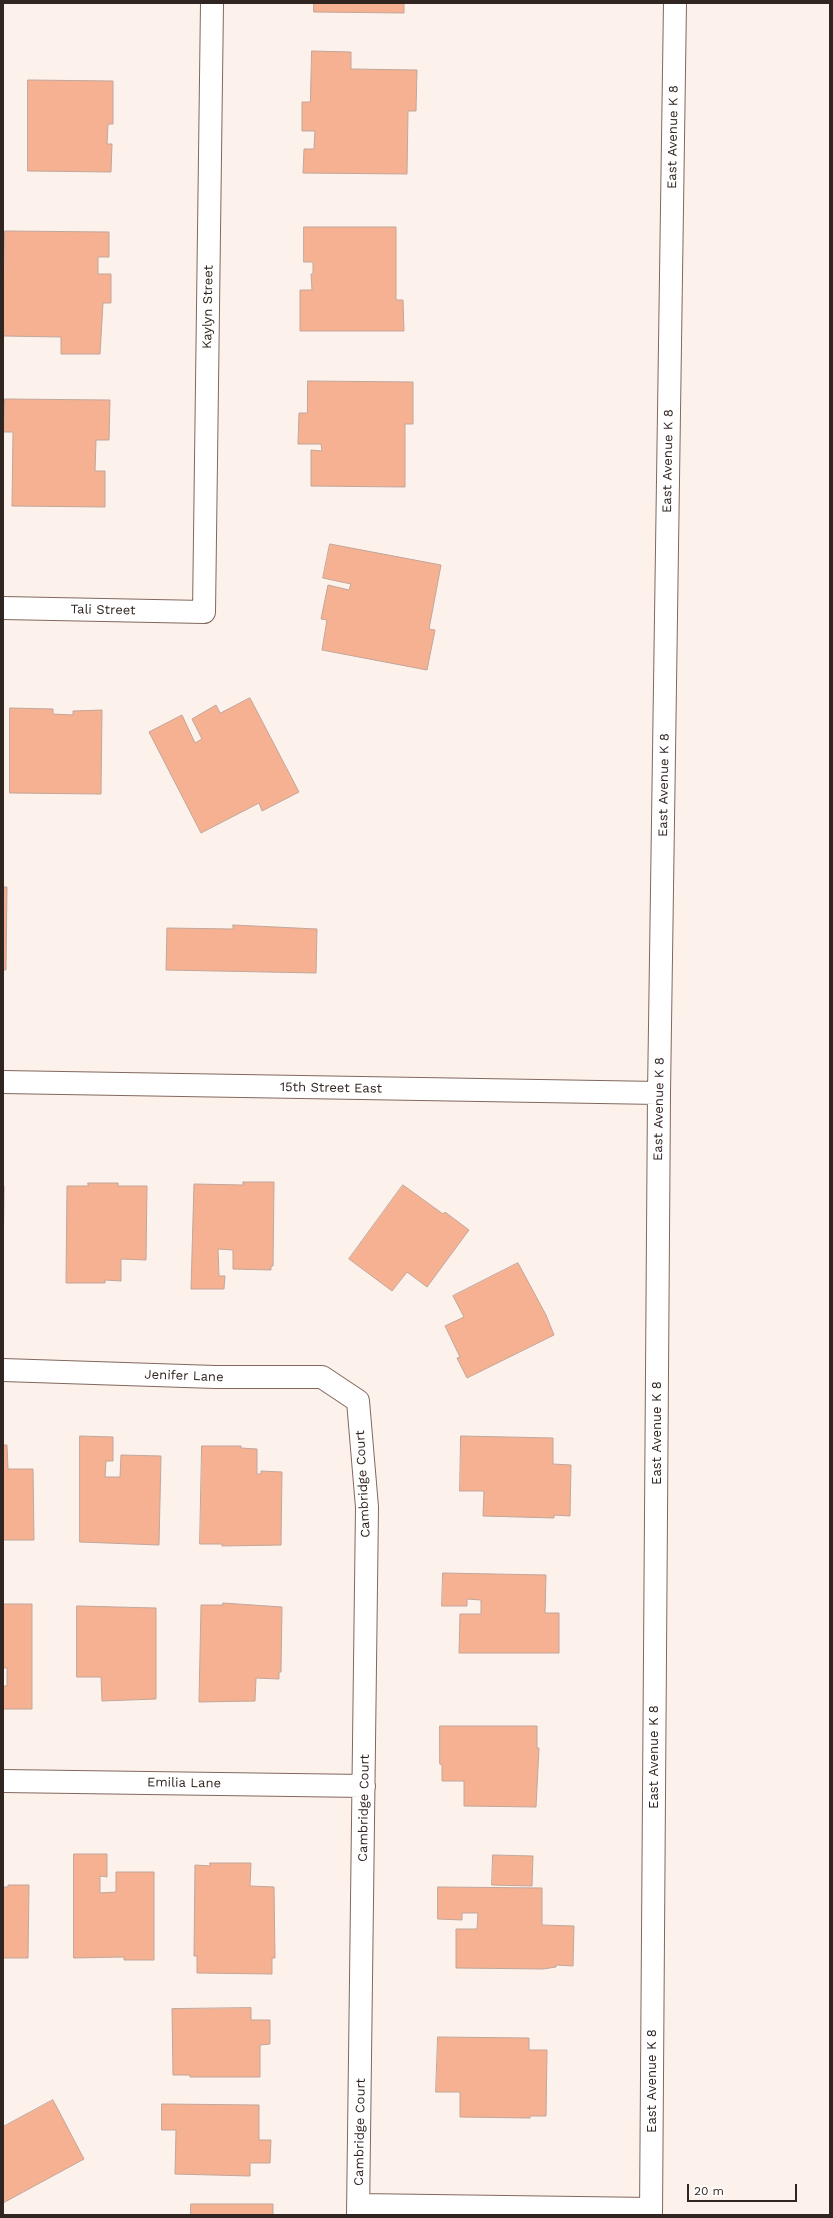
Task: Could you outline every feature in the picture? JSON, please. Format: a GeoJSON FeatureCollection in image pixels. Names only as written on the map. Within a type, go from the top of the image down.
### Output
{"type":"FeatureCollection","features":[{"type":"Feature","properties":{"kind":"street","name":"Kaylyn Street"},"geometry":{"type":"LineString","coordinates":[[204,612],[212,3]]}},
{"type":"Feature","properties":{"kind":"street","name":"East Avenue K 8"},"geometry":{"type":"LineString","coordinates":[[651,2212],[659,1093],[675,3]]}},
{"type":"Feature","properties":{"kind":"street","name":"Tali Street"},"geometry":{"type":"LineString","coordinates":[[3,608],[204,612]]}},
{"type":"Feature","properties":{"kind":"street","name":"15th Street East"},"geometry":{"type":"LineString","coordinates":[[3,1082],[659,1093]]}},
{"type":"Feature","properties":{"kind":"street","name":"Jenifer Lane"},"geometry":{"type":"LineString","coordinates":[[3,1370],[215,1377],[322,1377],[358,1401]]}},
{"type":"Feature","properties":{"kind":"street","name":"Cambridge Court"},"geometry":{"type":"LineString","coordinates":[[358,1401],[367,1507],[359,2210]]}},
{"type":"Feature","properties":{"kind":"street","name":"Emilia Lane"},"geometry":{"type":"LineString","coordinates":[[3,1780],[364,1786]]}},
{"type":"Feature","properties":{"kind":"street"},"geometry":{"type":"LineString","coordinates":[[359,2210],[651,2212]]}},
{"type":"Feature","properties":{"kind":"building"},"geometry":{"type":"Polygon","coordinates":[[[314,3],[404,3],[404,13],[314,12],[314,3]]]}},
{"type":"Feature","properties":{"kind":"building"},"geometry":{"type":"Polygon","coordinates":[[[312,51],[351,52],[351,69],[417,70],[416,111],[408,111],[407,174],[303,173],[304,149],[314,149],[315,131],[302,131],[302,102],[310,102],[312,51]]]}},
{"type":"Feature","properties":{"kind":"building"},"geometry":{"type":"Polygon","coordinates":[[[28,80],[113,81],[113,124],[108,124],[107,144],[112,144],[111,172],[28,171],[28,80]]]}},
{"type":"Feature","properties":{"kind":"building"},"geometry":{"type":"Polygon","coordinates":[[[304,227],[396,227],[396,300],[403,300],[404,331],[300,331],[300,290],[312,290],[311,274],[313,274],[313,262],[304,262],[304,227]]]}},
{"type":"Feature","properties":{"kind":"building"},"geometry":{"type":"Polygon","coordinates":[[[5,231],[109,232],[109,257],[98,257],[98,274],[111,274],[111,303],[103,303],[100,354],[61,354],[61,337],[3,336],[5,231]]]}},
{"type":"Feature","properties":{"kind":"building"},"geometry":{"type":"Polygon","coordinates":[[[308,381],[413,382],[413,424],[405,424],[405,487],[311,486],[311,450],[322,451],[321,444],[298,444],[299,413],[307,413],[308,381]]]}},
{"type":"Feature","properties":{"kind":"building"},"geometry":{"type":"Polygon","coordinates":[[[5,399],[110,400],[109,440],[96,440],[95,471],[105,471],[105,507],[12,506],[13,432],[4,432],[5,399]]]}},
{"type":"Feature","properties":{"kind":"building"},"geometry":{"type":"Polygon","coordinates":[[[330,544],[441,565],[429,629],[435,630],[427,670],[322,650],[327,620],[321,619],[328,585],[349,590],[351,584],[323,578],[330,544]]]}},
{"type":"Feature","properties":{"kind":"building"},"geometry":{"type":"Polygon","coordinates":[[[250,698],[299,792],[262,811],[259,803],[201,833],[149,732],[182,715],[195,743],[202,739],[192,719],[216,705],[220,713],[250,698]]]}},
{"type":"Feature","properties":{"kind":"building"},"geometry":{"type":"Polygon","coordinates":[[[10,708],[53,709],[53,714],[73,715],[73,711],[102,710],[101,794],[10,793],[10,708]]]}},
{"type":"Feature","properties":{"kind":"building"},"geometry":{"type":"Polygon","coordinates":[[[3,887],[7,887],[6,970],[3,970],[3,887]]]}},
{"type":"Feature","properties":{"kind":"building"},"geometry":{"type":"Polygon","coordinates":[[[233,925],[317,929],[316,973],[166,970],[167,928],[233,929],[233,925]]]}},
{"type":"Feature","properties":{"kind":"building"},"geometry":{"type":"Polygon","coordinates":[[[243,1182],[274,1182],[273,1266],[271,1266],[271,1270],[233,1269],[233,1250],[218,1249],[219,1276],[225,1276],[224,1289],[191,1289],[194,1184],[243,1185],[243,1182]]]}},
{"type":"Feature","properties":{"kind":"building"},"geometry":{"type":"Polygon","coordinates":[[[88,1183],[118,1183],[118,1186],[147,1186],[146,1260],[121,1259],[121,1281],[105,1280],[105,1283],[66,1283],[67,1186],[88,1186],[88,1183]]]}},
{"type":"Feature","properties":{"kind":"building"},"geometry":{"type":"Polygon","coordinates":[[[403,1185],[443,1214],[445,1212],[469,1230],[427,1287],[407,1272],[392,1291],[349,1259],[403,1185]]]}},
{"type":"Feature","properties":{"kind":"building"},"geometry":{"type":"Polygon","coordinates":[[[3,1186],[4,1186],[3,1274],[3,1186]]]}},
{"type":"Feature","properties":{"kind":"building"},"geometry":{"type":"Polygon","coordinates":[[[518,1263],[546,1315],[554,1335],[467,1378],[457,1358],[460,1357],[445,1326],[464,1317],[453,1296],[518,1263]]]}},
{"type":"Feature","properties":{"kind":"building"},"geometry":{"type":"Polygon","coordinates":[[[80,1436],[113,1437],[113,1461],[106,1461],[105,1477],[120,1477],[121,1455],[161,1456],[159,1545],[80,1542],[80,1436]]]}},
{"type":"Feature","properties":{"kind":"building"},"geometry":{"type":"Polygon","coordinates":[[[461,1436],[553,1438],[553,1464],[571,1465],[570,1516],[554,1515],[554,1518],[483,1516],[484,1491],[460,1491],[461,1436]]]}},
{"type":"Feature","properties":{"kind":"building"},"geometry":{"type":"Polygon","coordinates":[[[3,1445],[7,1445],[8,1469],[33,1469],[34,1540],[3,1540],[3,1445]]]}},
{"type":"Feature","properties":{"kind":"building"},"geometry":{"type":"Polygon","coordinates":[[[202,1446],[241,1446],[241,1448],[257,1449],[257,1474],[261,1474],[261,1471],[282,1472],[281,1545],[222,1546],[222,1544],[200,1544],[202,1446]]]}},
{"type":"Feature","properties":{"kind":"building"},"geometry":{"type":"Polygon","coordinates":[[[443,1573],[546,1575],[545,1613],[559,1613],[559,1653],[459,1653],[460,1614],[481,1614],[481,1600],[467,1599],[467,1606],[442,1606],[443,1573]]]}},
{"type":"Feature","properties":{"kind":"building"},"geometry":{"type":"Polygon","coordinates":[[[223,1603],[282,1607],[281,1672],[279,1672],[279,1679],[256,1678],[255,1701],[199,1702],[201,1605],[223,1605],[223,1603]]]}},
{"type":"Feature","properties":{"kind":"building"},"geometry":{"type":"Polygon","coordinates":[[[3,1604],[32,1604],[32,1709],[3,1709],[3,1686],[7,1686],[7,1668],[3,1668],[3,1604]]]}},
{"type":"Feature","properties":{"kind":"building"},"geometry":{"type":"Polygon","coordinates":[[[77,1606],[156,1608],[156,1699],[102,1701],[101,1677],[77,1677],[77,1606]]]}},
{"type":"Feature","properties":{"kind":"building"},"geometry":{"type":"Polygon","coordinates":[[[440,1726],[537,1726],[537,1748],[539,1748],[536,1807],[464,1806],[464,1781],[442,1781],[442,1765],[440,1764],[440,1726]]]}},
{"type":"Feature","properties":{"kind":"building"},"geometry":{"type":"Polygon","coordinates":[[[74,1854],[107,1854],[107,1877],[100,1876],[100,1893],[116,1892],[116,1872],[154,1872],[154,1960],[124,1960],[124,1957],[74,1958],[74,1854]]]}},
{"type":"Feature","properties":{"kind":"building"},"geometry":{"type":"Polygon","coordinates":[[[493,1855],[533,1856],[532,1886],[492,1885],[493,1855]]]}},
{"type":"Feature","properties":{"kind":"building"},"geometry":{"type":"Polygon","coordinates":[[[210,1863],[251,1863],[250,1886],[274,1887],[275,1958],[272,1958],[272,1974],[197,1973],[197,1956],[194,1956],[195,1865],[210,1866],[210,1863]]]}},
{"type":"Feature","properties":{"kind":"building"},"geometry":{"type":"Polygon","coordinates":[[[8,1885],[29,1885],[28,1958],[3,1958],[3,1887],[8,1887],[8,1885]]]}},
{"type":"Feature","properties":{"kind":"building"},"geometry":{"type":"Polygon","coordinates":[[[438,1887],[542,1888],[542,1925],[574,1926],[573,1966],[556,1965],[556,1967],[543,1969],[456,1968],[456,1929],[477,1929],[478,1913],[462,1913],[462,1920],[438,1919],[438,1887]]]}},
{"type":"Feature","properties":{"kind":"building"},"geometry":{"type":"Polygon","coordinates":[[[251,2008],[251,2020],[270,2020],[270,2044],[260,2045],[260,2077],[190,2077],[190,2075],[173,2075],[172,2009],[251,2008]]]}},
{"type":"Feature","properties":{"kind":"building"},"geometry":{"type":"Polygon","coordinates":[[[438,2037],[529,2038],[529,2050],[547,2050],[546,2116],[530,2116],[530,2118],[460,2117],[460,2092],[436,2092],[438,2037]]]}},
{"type":"Feature","properties":{"kind":"building"},"geometry":{"type":"Polygon","coordinates":[[[53,2100],[84,2159],[3,2203],[3,2127],[53,2100]]]}},
{"type":"Feature","properties":{"kind":"building"},"geometry":{"type":"Polygon","coordinates":[[[162,2104],[259,2105],[259,2140],[271,2140],[270,2163],[250,2163],[250,2176],[175,2174],[176,2130],[162,2130],[162,2104]]]}},
{"type":"Feature","properties":{"kind":"building"},"geometry":{"type":"Polygon","coordinates":[[[191,2204],[273,2204],[273,2215],[191,2215],[191,2204]]]}}]}
